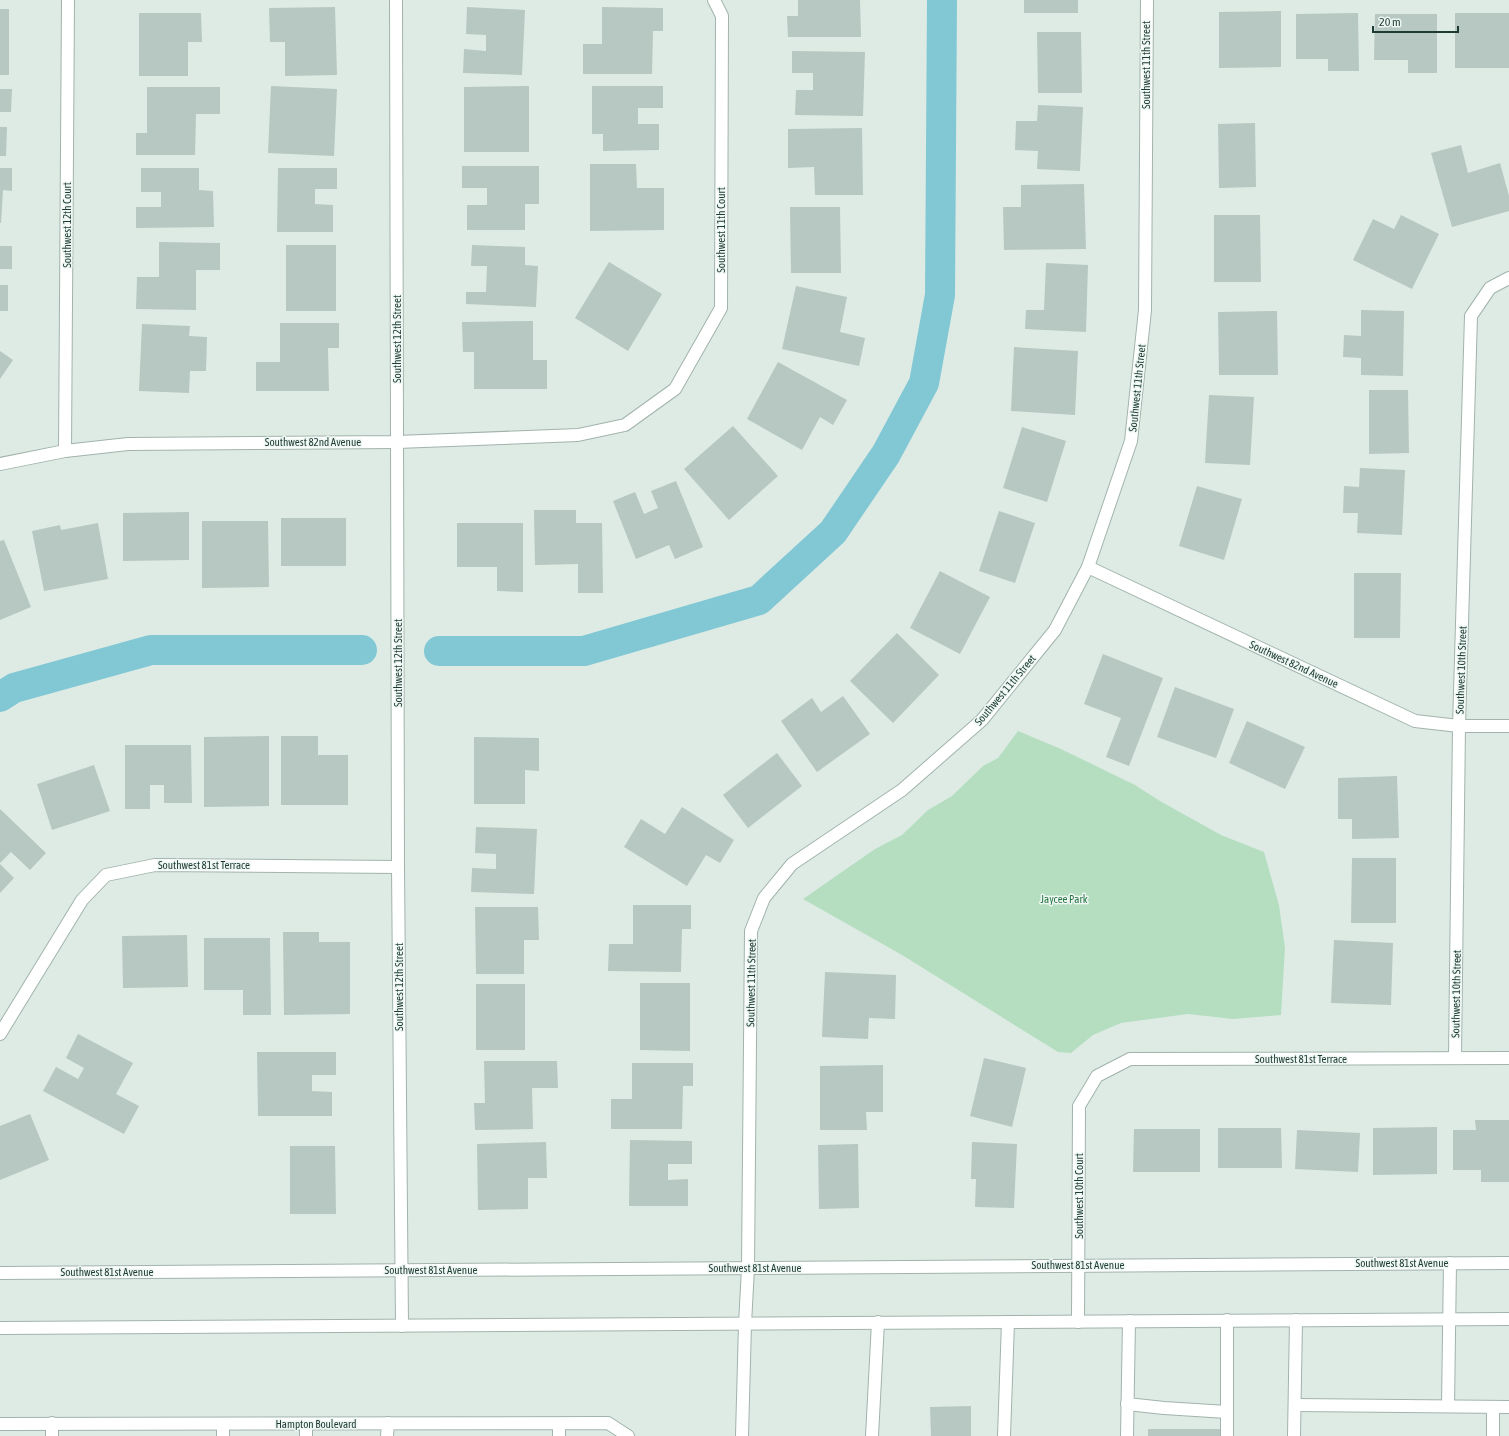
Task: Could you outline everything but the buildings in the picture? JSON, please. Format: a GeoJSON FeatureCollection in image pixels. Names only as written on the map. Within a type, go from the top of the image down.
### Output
{"type":"FeatureCollection","features":[{"type":"Feature","properties":{"kind":"street","name":"Southwest 12th Court"},"geometry":{"type":"LineString","coordinates":[[65,451],[68,0]]}},
{"type":"Feature","properties":{"kind":"street","name":"Southwest 12th Street"},"geometry":{"type":"LineString","coordinates":[[396,0],[398,867],[402,1326]]}},
{"type":"Feature","properties":{"kind":"street","name":"Southwest 11th Court"},"geometry":{"type":"LineString","coordinates":[[626,425],[675,389],[721,308],[722,16],[714,0]]}},
{"type":"Feature","properties":{"kind":"street","name":"Southwest 11th Street"},"geometry":{"type":"LineString","coordinates":[[742,1436],[748,1268],[751,931],[764,898],[792,864],[902,790],[982,720],[1055,630],[1088,567],[1131,441],[1145,310],[1147,0]]}},
{"type":"Feature","properties":{"kind":"street","name":"Southwest 10th Street"},"geometry":{"type":"LineString","coordinates":[[1455,1058],[1459,726],[1471,316],[1490,288],[1509,278]]}},
{"type":"Feature","properties":{"kind":"street","name":"Southwest 82nd Avenue"},"geometry":{"type":"LineString","coordinates":[[0,464],[65,451],[128,444],[397,442],[578,436],[626,425]]}},
{"type":"Feature","properties":{"kind":"street","name":"Southwest 82nd Avenue"},"geometry":{"type":"LineString","coordinates":[[1088,567],[1415,721],[1459,726],[1509,726]]}},
{"type":"Feature","properties":{"kind":"street","name":"Southwest 81st Terrace"},"geometry":{"type":"LineString","coordinates":[[0,1034],[82,900],[106,874],[155,865],[398,867]]}},
{"type":"Feature","properties":{"kind":"street","name":"Southwest 81st Terrace"},"geometry":{"type":"LineString","coordinates":[[1097,1076],[1130,1059],[1509,1058]]}},
{"type":"Feature","properties":{"kind":"street","name":"Southwest 10th Court"},"geometry":{"type":"LineString","coordinates":[[1078,1322],[1079,1106],[1097,1076]]}},
{"type":"Feature","properties":{"kind":"street"},"geometry":{"type":"LineString","coordinates":[[1448,1406],[1450,1263]]}},
{"type":"Feature","properties":{"kind":"street","name":"Southwest 81st Avenue"},"geometry":{"type":"LineString","coordinates":[[0,1273],[1509,1263]]}},
{"type":"Feature","properties":{"kind":"street"},"geometry":{"type":"LineString","coordinates":[[0,1328],[1509,1319]]}},
{"type":"Feature","properties":{"kind":"street"},"geometry":{"type":"LineString","coordinates":[[1227,1320],[1227,1436]]}},
{"type":"Feature","properties":{"kind":"street"},"geometry":{"type":"LineString","coordinates":[[1294,1436],[1296,1320]]}},
{"type":"Feature","properties":{"kind":"street"},"geometry":{"type":"LineString","coordinates":[[1127,1436],[1129,1321]]}},
{"type":"Feature","properties":{"kind":"street"},"geometry":{"type":"LineString","coordinates":[[872,1436],[878,1322]]}},
{"type":"Feature","properties":{"kind":"street"},"geometry":{"type":"LineString","coordinates":[[1004,1436],[1008,1322]]}},
{"type":"Feature","properties":{"kind":"street"},"geometry":{"type":"LineString","coordinates":[[1127,1404],[1227,1412]]}},
{"type":"Feature","properties":{"kind":"street"},"geometry":{"type":"LineString","coordinates":[[1295,1405],[1509,1407]]}},
{"type":"Feature","properties":{"kind":"street"},"geometry":{"type":"LineString","coordinates":[[1493,1436],[1494,1407]]}},
{"type":"Feature","properties":{"kind":"street"},"geometry":{"type":"LineString","coordinates":[[52,1423],[52,1436]]}},
{"type":"Feature","properties":{"kind":"street","name":"Hampton Boulevard"},"geometry":{"type":"LineString","coordinates":[[0,1424],[52,1423],[223,1430],[306,1424],[388,1423],[559,1430],[608,1423],[628,1436]]}},
{"type":"Feature","properties":{"kind":"street"},"geometry":{"type":"LineString","coordinates":[[387,1436],[388,1423]]}},
{"type":"Feature","properties":{"kind":"street"},"geometry":{"type":"LineString","coordinates":[[306,1424],[306,1436]]}},
{"type":"Feature","properties":{"kind":"green space","name":"Jaycee Park"},"geometry":{"type":"Polygon","coordinates":[[[1018,731],[1061,749],[1135,785],[1160,801],[1221,835],[1264,852],[1279,905],[1285,948],[1281,1015],[1233,1019],[1188,1014],[1121,1023],[1093,1035],[1071,1053],[1058,1052],[902,955],[803,899],[875,849],[902,835],[928,810],[952,796],[983,766],[998,758],[1018,731]]]}},
{"type":"Feature","properties":{"kind":"waterway"},"geometry":{"type":"LineString","coordinates":[[439,651],[584,651],[759,600],[833,532],[886,454],[924,383],[940,295],[942,0]]}},
{"type":"Feature","properties":{"kind":"waterway"},"geometry":{"type":"LineString","coordinates":[[0,697],[14,688],[151,650],[362,650]]}}]}
